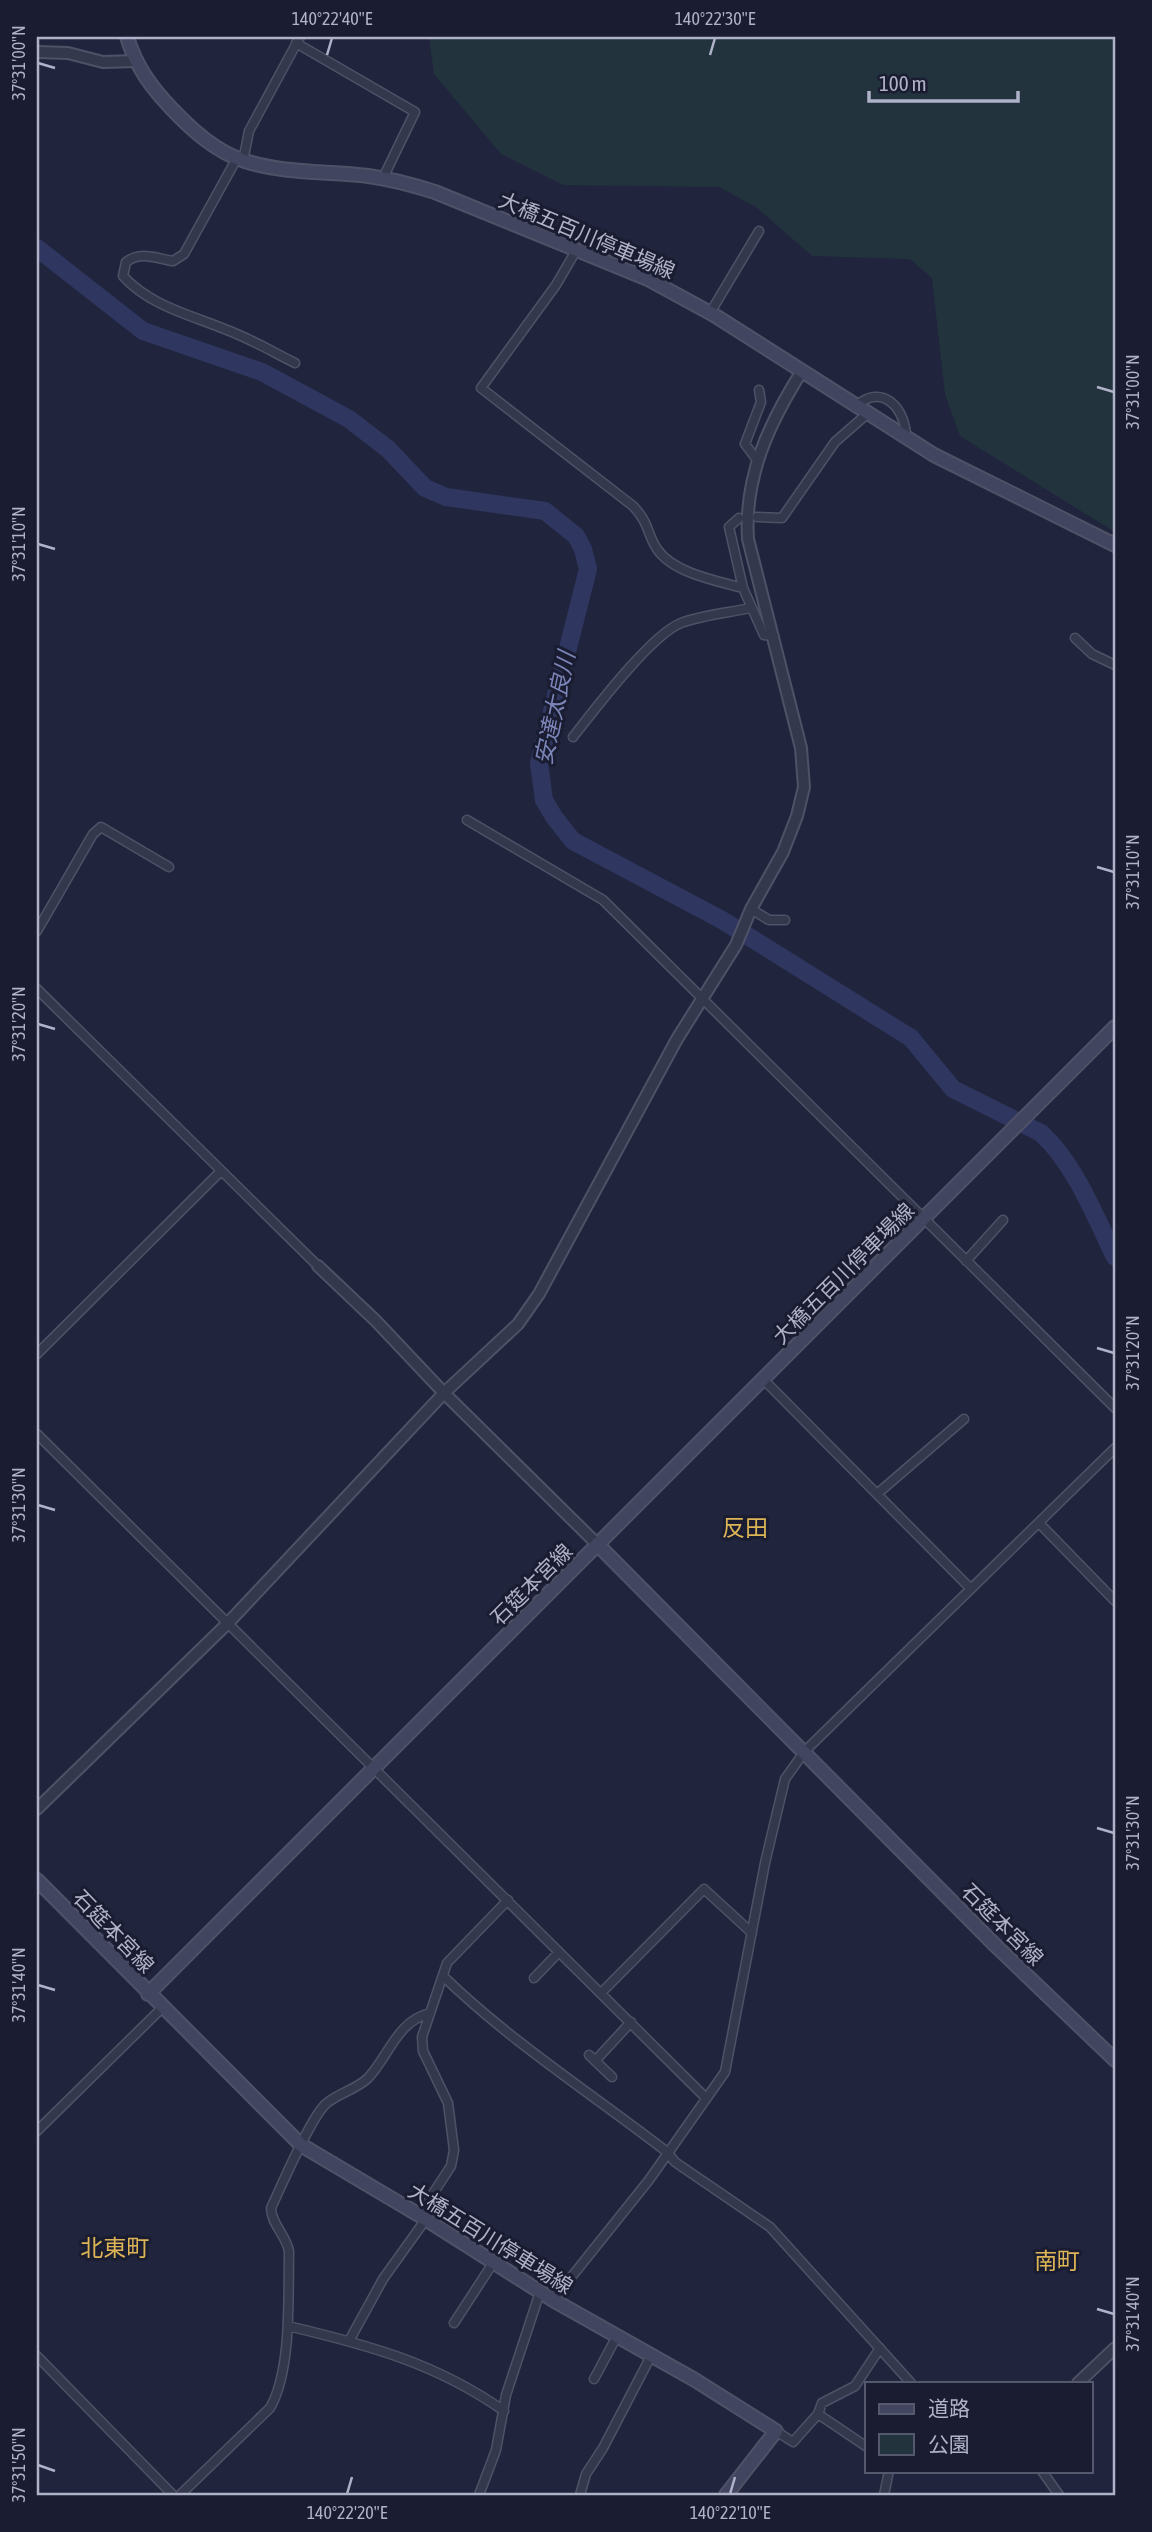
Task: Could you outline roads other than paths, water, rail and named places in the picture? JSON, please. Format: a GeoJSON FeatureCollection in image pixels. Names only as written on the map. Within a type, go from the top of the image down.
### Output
{"type":"FeatureCollection","features":[{"type":"Feature","properties":{"kind":"main road","name":"大橋五百川停車場線"},"geometry":{"type":"LineString","coordinates":[[127,37],[135,61],[146,80],[192,129],[215,147],[240,159],[289,170],[383,178],[435,192],[648,279],[710,313],[906,438],[980,480],[1115,545]]}},
{"type":"Feature","properties":{"kind":"main road","name":"大橋五百川停車場線"},"geometry":{"type":"LineString","coordinates":[[597,1544],[1115,1027]]}},
{"type":"Feature","properties":{"kind":"main road","name":"石筵本宮線"},"geometry":{"type":"LineString","coordinates":[[37,1880],[148,1994],[597,1544],[995,1945],[1115,2060]]}},
{"type":"Feature","properties":{"kind":"main road","name":"大橋五百川停車場線"},"geometry":{"type":"LineString","coordinates":[[148,1994],[301,2145],[423,2217],[553,2300],[695,2380],[776,2431]]}},
{"type":"Feature","properties":{"kind":"main road"},"geometry":{"type":"LineString","coordinates":[[726,2495],[776,2431]]}},
{"type":"Feature","properties":{"kind":"street"},"geometry":{"type":"LineString","coordinates":[[295,363],[225,329],[207,324],[148,297],[123,276],[126,262],[132,258],[149,256],[173,261],[184,254],[240,159],[249,131],[298,40],[415,111],[383,178]]}},
{"type":"Feature","properties":{"kind":"street"},"geometry":{"type":"LineString","coordinates":[[37,52],[68,52],[103,62],[135,61]]}},
{"type":"Feature","properties":{"kind":"street"},"geometry":{"type":"LineString","coordinates":[[710,313],[759,232]]}},
{"type":"Feature","properties":{"kind":"street"},"geometry":{"type":"LineString","coordinates":[[577,249],[556,285],[481,388],[633,506],[649,525],[655,547],[662,556],[685,569],[743,588]]}},
{"type":"Feature","properties":{"kind":"street"},"geometry":{"type":"LineString","coordinates":[[37,1809],[229,1622],[444,1393],[518,1324],[539,1294],[700,999],[736,945],[790,836],[804,787],[801,748],[748,539],[747,501],[757,460],[788,394],[802,372]]}},
{"type":"Feature","properties":{"kind":"street"},"geometry":{"type":"LineString","coordinates":[[757,460],[745,444],[761,402],[759,390]]}},
{"type":"Feature","properties":{"kind":"street"},"geometry":{"type":"LineString","coordinates":[[855,407],[867,398],[877,397],[895,405],[904,417],[906,438]]}},
{"type":"Feature","properties":{"kind":"street"},"geometry":{"type":"LineString","coordinates":[[758,517],[782,518],[835,442],[867,414]]}},
{"type":"Feature","properties":{"kind":"street"},"geometry":{"type":"LineString","coordinates":[[738,518],[729,527],[743,588],[764,635],[774,636]]}},
{"type":"Feature","properties":{"kind":"street"},"geometry":{"type":"LineString","coordinates":[[573,737],[619,680],[666,633],[680,623],[750,608]]}},
{"type":"Feature","properties":{"kind":"street"},"geometry":{"type":"LineString","coordinates":[[1075,638],[1092,654],[1115,665]]}},
{"type":"Feature","properties":{"kind":"street"},"geometry":{"type":"LineString","coordinates":[[467,820],[603,900],[1115,1408]]}},
{"type":"Feature","properties":{"kind":"street"},"geometry":{"type":"LineString","coordinates":[[37,931],[93,834],[101,828],[169,867]]}},
{"type":"Feature","properties":{"kind":"street"},"geometry":{"type":"LineString","coordinates":[[751,913],[769,920],[785,920]]}},
{"type":"Feature","properties":{"kind":"street"},"geometry":{"type":"LineString","coordinates":[[37,989],[376,1321],[444,1393],[597,1544]]}},
{"type":"Feature","properties":{"kind":"street"},"geometry":{"type":"LineString","coordinates":[[37,1354],[221,1171]]}},
{"type":"Feature","properties":{"kind":"street"},"geometry":{"type":"LineString","coordinates":[[966,1261],[1003,1220]]}},
{"type":"Feature","properties":{"kind":"street"},"geometry":{"type":"LineString","coordinates":[[764,1380],[970,1588]]}},
{"type":"Feature","properties":{"kind":"street"},"geometry":{"type":"LineString","coordinates":[[877,1494],[964,1419]]}},
{"type":"Feature","properties":{"kind":"street"},"geometry":{"type":"LineString","coordinates":[[37,1434],[705,2097]]}},
{"type":"Feature","properties":{"kind":"street"},"geometry":{"type":"LineString","coordinates":[[553,2300],[649,2180],[724,2072],[785,1779],[805,1751],[1115,1448]]}},
{"type":"Feature","properties":{"kind":"street"},"geometry":{"type":"LineString","coordinates":[[1039,1523],[1115,1601]]}},
{"type":"Feature","properties":{"kind":"street"},"geometry":{"type":"LineString","coordinates":[[601,1993],[704,1889],[752,1933]]}},
{"type":"Feature","properties":{"kind":"street"},"geometry":{"type":"LineString","coordinates":[[349,2341],[451,2166],[454,2150],[448,2103],[423,2051],[422,2037],[453,1955],[508,1900]]}},
{"type":"Feature","properties":{"kind":"street"},"geometry":{"type":"LineString","coordinates":[[534,1978],[559,1952]]}},
{"type":"Feature","properties":{"kind":"street"},"geometry":{"type":"LineString","coordinates":[[443,1976],[477,2009],[667,2152],[675,2162],[770,2227],[910,2382]]}},
{"type":"Feature","properties":{"kind":"street"},"geometry":{"type":"LineString","coordinates":[[37,2131],[162,2008]]}},
{"type":"Feature","properties":{"kind":"street"},"geometry":{"type":"LineString","coordinates":[[180,2495],[270,2408],[277,2396],[288,2326],[287,2242],[271,2215],[271,2208],[301,2145],[325,2104],[367,2080],[399,2033],[417,2016],[430,2013]]}},
{"type":"Feature","properties":{"kind":"street"},"geometry":{"type":"LineString","coordinates":[[612,2077],[592,2058],[631,2022]]}},
{"type":"Feature","properties":{"kind":"street"},"geometry":{"type":"LineString","coordinates":[[454,2323],[493,2263]]}},
{"type":"Feature","properties":{"kind":"street"},"geometry":{"type":"LineString","coordinates":[[479,2495],[496,2450],[517,2358],[540,2292]]}},
{"type":"Feature","properties":{"kind":"street"},"geometry":{"type":"LineString","coordinates":[[288,2326],[408,2359],[467,2385],[504,2411]]}},
{"type":"Feature","properties":{"kind":"street"},"geometry":{"type":"LineString","coordinates":[[594,2379],[617,2336]]}},
{"type":"Feature","properties":{"kind":"street"},"geometry":{"type":"LineString","coordinates":[[776,2431],[793,2442],[818,2414],[822,2403],[855,2386],[880,2348]]}},
{"type":"Feature","properties":{"kind":"street"},"geometry":{"type":"LineString","coordinates":[[1079,2382],[1115,2348]]}},
{"type":"Feature","properties":{"kind":"street"},"geometry":{"type":"LineString","coordinates":[[37,2356],[173,2495]]}},
{"type":"Feature","properties":{"kind":"street"},"geometry":{"type":"LineString","coordinates":[[580,2495],[586,2474],[651,2356]]}},
{"type":"Feature","properties":{"kind":"street"},"geometry":{"type":"LineString","coordinates":[[818,2414],[865,2445]]}},
{"type":"Feature","properties":{"kind":"street"},"geometry":{"type":"LineString","coordinates":[[884,2495],[890,2472]]}},
{"type":"Feature","properties":{"kind":"street"},"geometry":{"type":"LineString","coordinates":[[1043,2472],[1059,2495]]}},
{"type":"Feature","properties":{"kind":"waterway","name":"安達太良川"},"geometry":{"type":"LineString","coordinates":[[37,248],[143,331],[262,372],[349,419],[388,449],[425,488],[446,497],[545,511],[576,536],[583,549],[588,569],[539,763],[544,800],[554,817],[573,841],[722,920],[911,1038],[953,1089],[1041,1133],[1074,1175],[1115,1257]]}},
{"type":"Feature","properties":{"kind":"district","name":"反田"},"geometry":{"type":"Point","coordinates":[745,1528]}},
{"type":"Feature","properties":{"kind":"district","name":"北東町"},"geometry":{"type":"Point","coordinates":[115,2248]}},
{"type":"Feature","properties":{"kind":"district","name":"南町"},"geometry":{"type":"Point","coordinates":[1057,2261]}}]}
